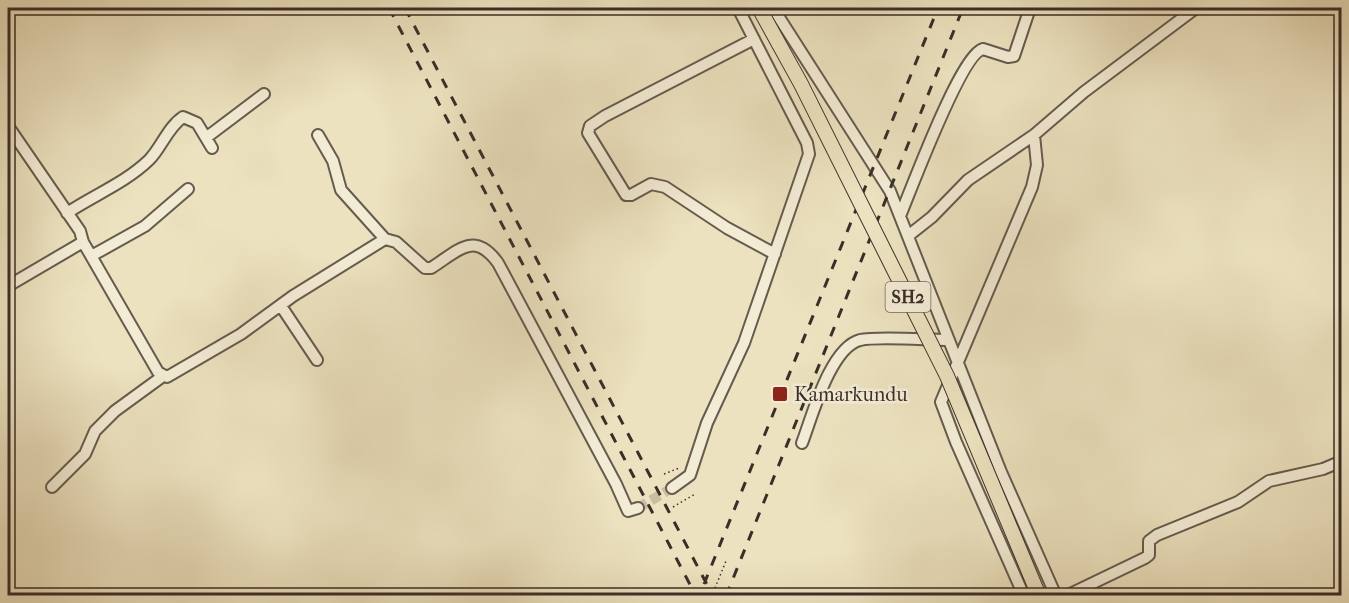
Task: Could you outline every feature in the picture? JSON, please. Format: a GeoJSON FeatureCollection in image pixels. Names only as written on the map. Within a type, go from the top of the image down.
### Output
{"type":"FeatureCollection","features":[{"type":"Feature","properties":{"kind":"main road","name":"SH2"},"geometry":{"type":"LineString","coordinates":[[759,8],[801,84],[947,376],[1039,596]]}},
{"type":"Feature","properties":{"kind":"street"},"geometry":{"type":"LineString","coordinates":[[672,489],[690,475],[707,423],[744,343],[809,154],[807,143],[738,8]]}},
{"type":"Feature","properties":{"kind":"street"},"geometry":{"type":"LineString","coordinates":[[773,8],[890,191],[1001,472],[1056,596]]}},
{"type":"Feature","properties":{"kind":"street"},"geometry":{"type":"LineString","coordinates":[[900,216],[948,99],[974,56],[983,49],[1008,57],[1014,56],[1030,8]]}},
{"type":"Feature","properties":{"kind":"street"},"geometry":{"type":"LineString","coordinates":[[908,236],[932,218],[968,180],[1034,135],[1084,92],[1196,8]]}},
{"type":"Feature","properties":{"kind":"street"},"geometry":{"type":"LineString","coordinates":[[754,39],[605,116],[590,126],[588,133],[626,195],[631,195],[651,184],[664,187],[727,228],[775,254]]}},
{"type":"Feature","properties":{"kind":"street"},"geometry":{"type":"LineString","coordinates":[[207,137],[264,94]]}},
{"type":"Feature","properties":{"kind":"street"},"geometry":{"type":"LineString","coordinates":[[67,213],[94,195],[116,185],[141,167],[183,117],[197,123],[212,148]]}},
{"type":"Feature","properties":{"kind":"street"},"geometry":{"type":"LineString","coordinates":[[8,126],[80,231],[83,242],[93,255],[119,309],[158,372],[164,376]]}},
{"type":"Feature","properties":{"kind":"street"},"geometry":{"type":"LineString","coordinates":[[318,135],[333,161],[341,190],[385,239],[396,242],[425,268],[431,268],[471,244],[489,250],[616,484],[624,507],[628,511],[638,508]]}},
{"type":"Feature","properties":{"kind":"street"},"geometry":{"type":"LineString","coordinates":[[1024,596],[942,409],[942,396],[1032,187],[1037,165],[1034,135]]}},
{"type":"Feature","properties":{"kind":"street"},"geometry":{"type":"LineString","coordinates":[[93,255],[145,226],[188,189]]}},
{"type":"Feature","properties":{"kind":"street"},"geometry":{"type":"LineString","coordinates":[[52,487],[85,454],[95,431],[132,398],[164,376],[174,375],[241,334],[385,239]]}},
{"type":"Feature","properties":{"kind":"street"},"geometry":{"type":"LineString","coordinates":[[8,286],[83,242]]}},
{"type":"Feature","properties":{"kind":"street"},"geometry":{"type":"LineString","coordinates":[[281,306],[317,360]]}},
{"type":"Feature","properties":{"kind":"street"},"geometry":{"type":"LineString","coordinates":[[802,444],[824,387],[846,346],[862,340],[949,340]]}},
{"type":"Feature","properties":{"kind":"street"},"geometry":{"type":"LineString","coordinates":[[1066,596],[1145,558],[1149,555],[1149,542],[1157,534],[1217,512],[1269,481],[1323,469],[1341,461]]}},
{"type":"Feature","properties":{"kind":"path"},"geometry":{"type":"LineString","coordinates":[[664,474],[679,467],[683,474]]}},
{"type":"Feature","properties":{"kind":"path"},"geometry":{"type":"LineString","coordinates":[[673,507],[695,494]]}},
{"type":"Feature","properties":{"kind":"path"},"geometry":{"type":"LineString","coordinates":[[715,588],[726,561]]}},
{"type":"Feature","properties":{"kind":"tunnel"},"geometry":{"type":"LineString","coordinates":[[638,508],[672,488]]}},
{"type":"Feature","properties":{"kind":"railway"},"geometry":{"type":"LineString","coordinates":[[389,8],[696,596]]}},
{"type":"Feature","properties":{"kind":"railway"},"geometry":{"type":"LineString","coordinates":[[405,8],[713,596]]}},
{"type":"Feature","properties":{"kind":"railway"},"geometry":{"type":"LineString","coordinates":[[704,584],[938,8]]}},
{"type":"Feature","properties":{"kind":"railway"},"geometry":{"type":"LineString","coordinates":[[726,596],[963,8]]}},
{"type":"Feature","properties":{"kind":"place","name":"Kamarkundu"},"geometry":{"type":"Point","coordinates":[780,394]}}]}
